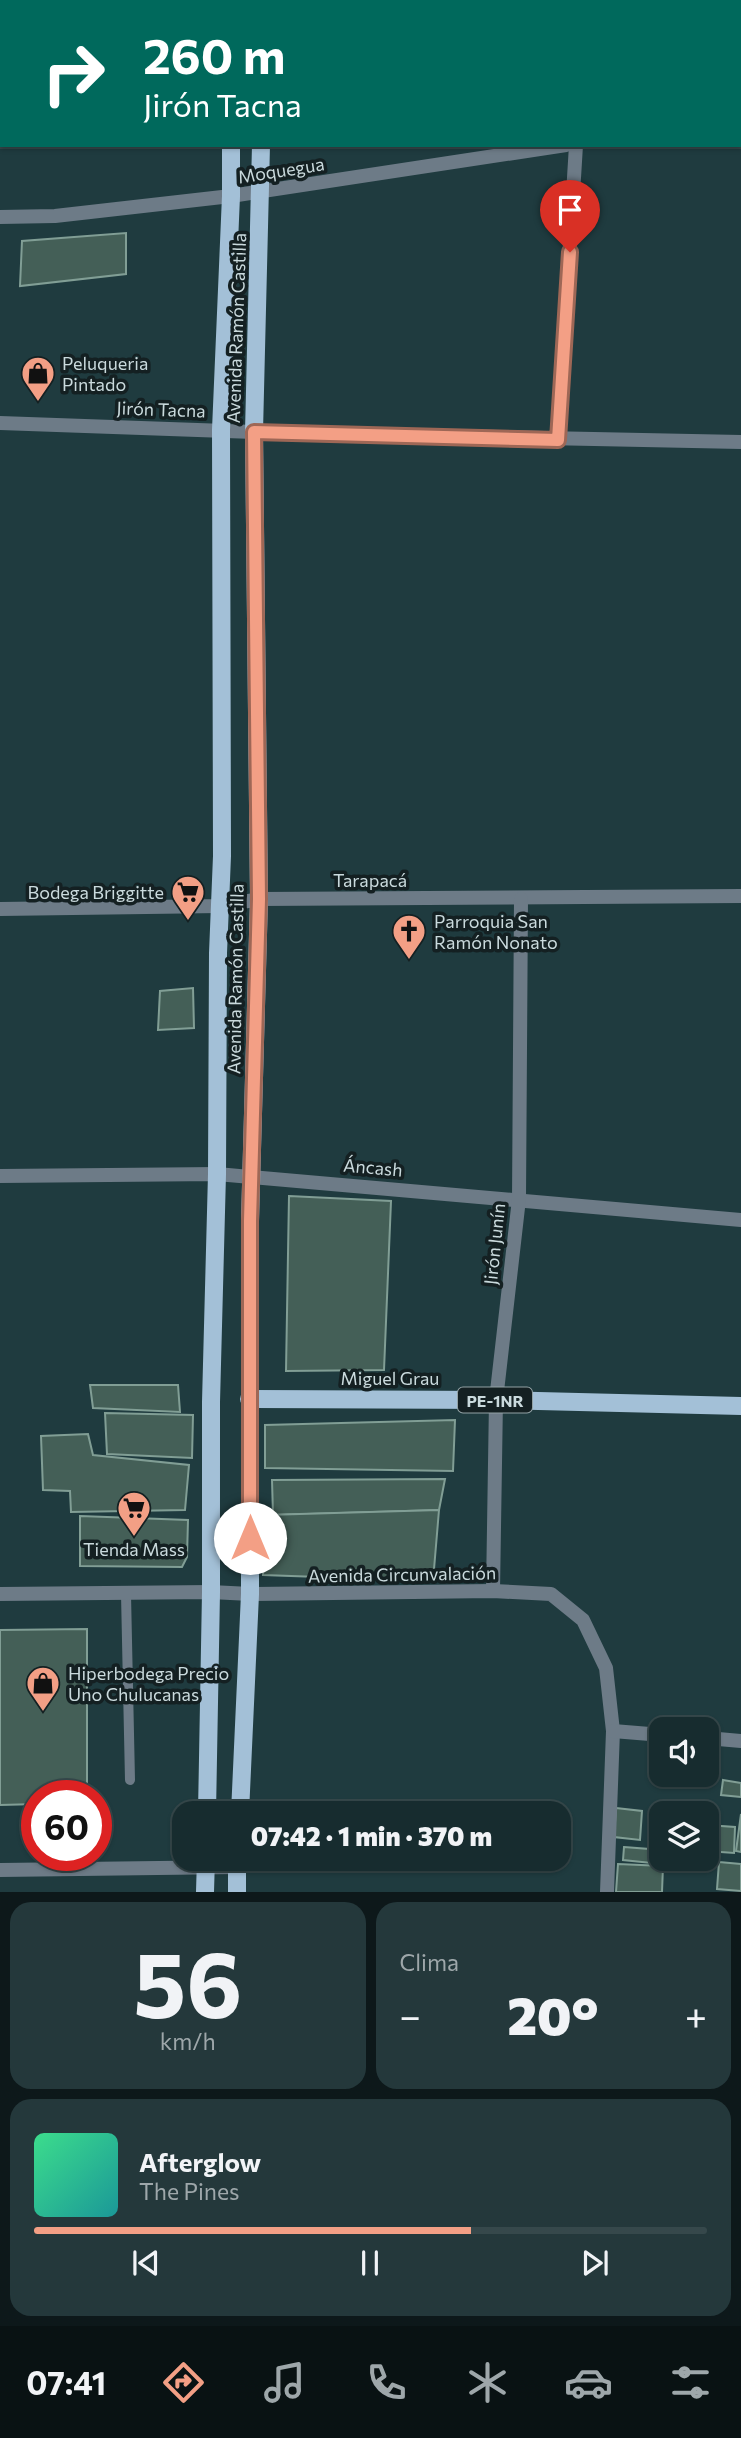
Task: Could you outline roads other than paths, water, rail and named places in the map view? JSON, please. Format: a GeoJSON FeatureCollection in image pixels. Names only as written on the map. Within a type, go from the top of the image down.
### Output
{"type":"FeatureCollection","features":[{"type":"Feature","properties":{"kind":"main road","name":"Avenida Ramón Castilla"},"geometry":{"type":"LineString","coordinates":[[206,1801],[220,906],[221,430],[232,147]]}},
{"type":"Feature","properties":{"kind":"main road","name":"Avenida Ramón Castilla"},"geometry":{"type":"LineString","coordinates":[[241,1801],[250,1594],[249,1399],[259,899],[254,432],[261,147]]}},
{"type":"Feature","properties":{"kind":"main road","name":"Miguel Grau"},"geometry":{"type":"LineString","coordinates":[[249,1399],[496,1400],[741,1406]]}},
{"type":"Feature","properties":{"kind":"main road"},"geometry":{"type":"LineString","coordinates":[[205,1892],[206,1871]]}},
{"type":"Feature","properties":{"kind":"main road"},"geometry":{"type":"LineString","coordinates":[[237,1871],[237,1892]]}},
{"type":"Feature","properties":{"kind":"street","name":"Moquegua"},"geometry":{"type":"LineString","coordinates":[[0,217],[55,216],[231,197],[553,147]]}},
{"type":"Feature","properties":{"kind":"street"},"geometry":{"type":"LineString","coordinates":[[558,440],[576,147]]}},
{"type":"Feature","properties":{"kind":"street","name":"Jirón Tacna"},"geometry":{"type":"LineString","coordinates":[[0,423],[558,440],[741,442]]}},
{"type":"Feature","properties":{"kind":"street","name":"Tarapacá"},"geometry":{"type":"LineString","coordinates":[[0,909],[220,906],[259,899],[741,896]]}},
{"type":"Feature","properties":{"kind":"street","name":"Jirón Junín"},"geometry":{"type":"LineString","coordinates":[[493,1591],[496,1400],[519,1199],[521,899]]}},
{"type":"Feature","properties":{"kind":"street","name":"Áncash"},"geometry":{"type":"LineString","coordinates":[[0,1176],[252,1176],[741,1220]]}},
{"type":"Feature","properties":{"kind":"street","name":"Avenida Circunvalación"},"geometry":{"type":"LineString","coordinates":[[0,1594],[493,1591],[551,1594],[583,1620],[606,1668],[613,1731]]}},
{"type":"Feature","properties":{"kind":"street"},"geometry":{"type":"LineString","coordinates":[[607,1892],[613,1731],[649,1734]]}},
{"type":"Feature","properties":{"kind":"street"},"geometry":{"type":"LineString","coordinates":[[719,1739],[741,1741]]}},
{"type":"Feature","properties":{"kind":"street"},"geometry":{"type":"LineString","coordinates":[[0,1870],[172,1864]]}},
{"type":"Feature","properties":{"kind":"lane"},"geometry":{"type":"LineString","coordinates":[[126,1594],[131,1780]]}},
{"type":"Feature","properties":{"kind":"place","name":"Peluqueria Pintado"},"geometry":{"type":"Point","coordinates":[38,403]}},
{"type":"Feature","properties":{"kind":"place","name":"Bodega Briggitte"},"geometry":{"type":"Point","coordinates":[188,922]}},
{"type":"Feature","properties":{"kind":"place","name":"Parroquia San Ramón Nonato"},"geometry":{"type":"Point","coordinates":[409,961]}},
{"type":"Feature","properties":{"kind":"place","name":"Tienda Mass"},"geometry":{"type":"Point","coordinates":[134,1538]}},
{"type":"Feature","properties":{"kind":"place","name":"Hiperbodega Precio Uno Chulucanas"},"geometry":{"type":"Point","coordinates":[43,1713]}}]}
